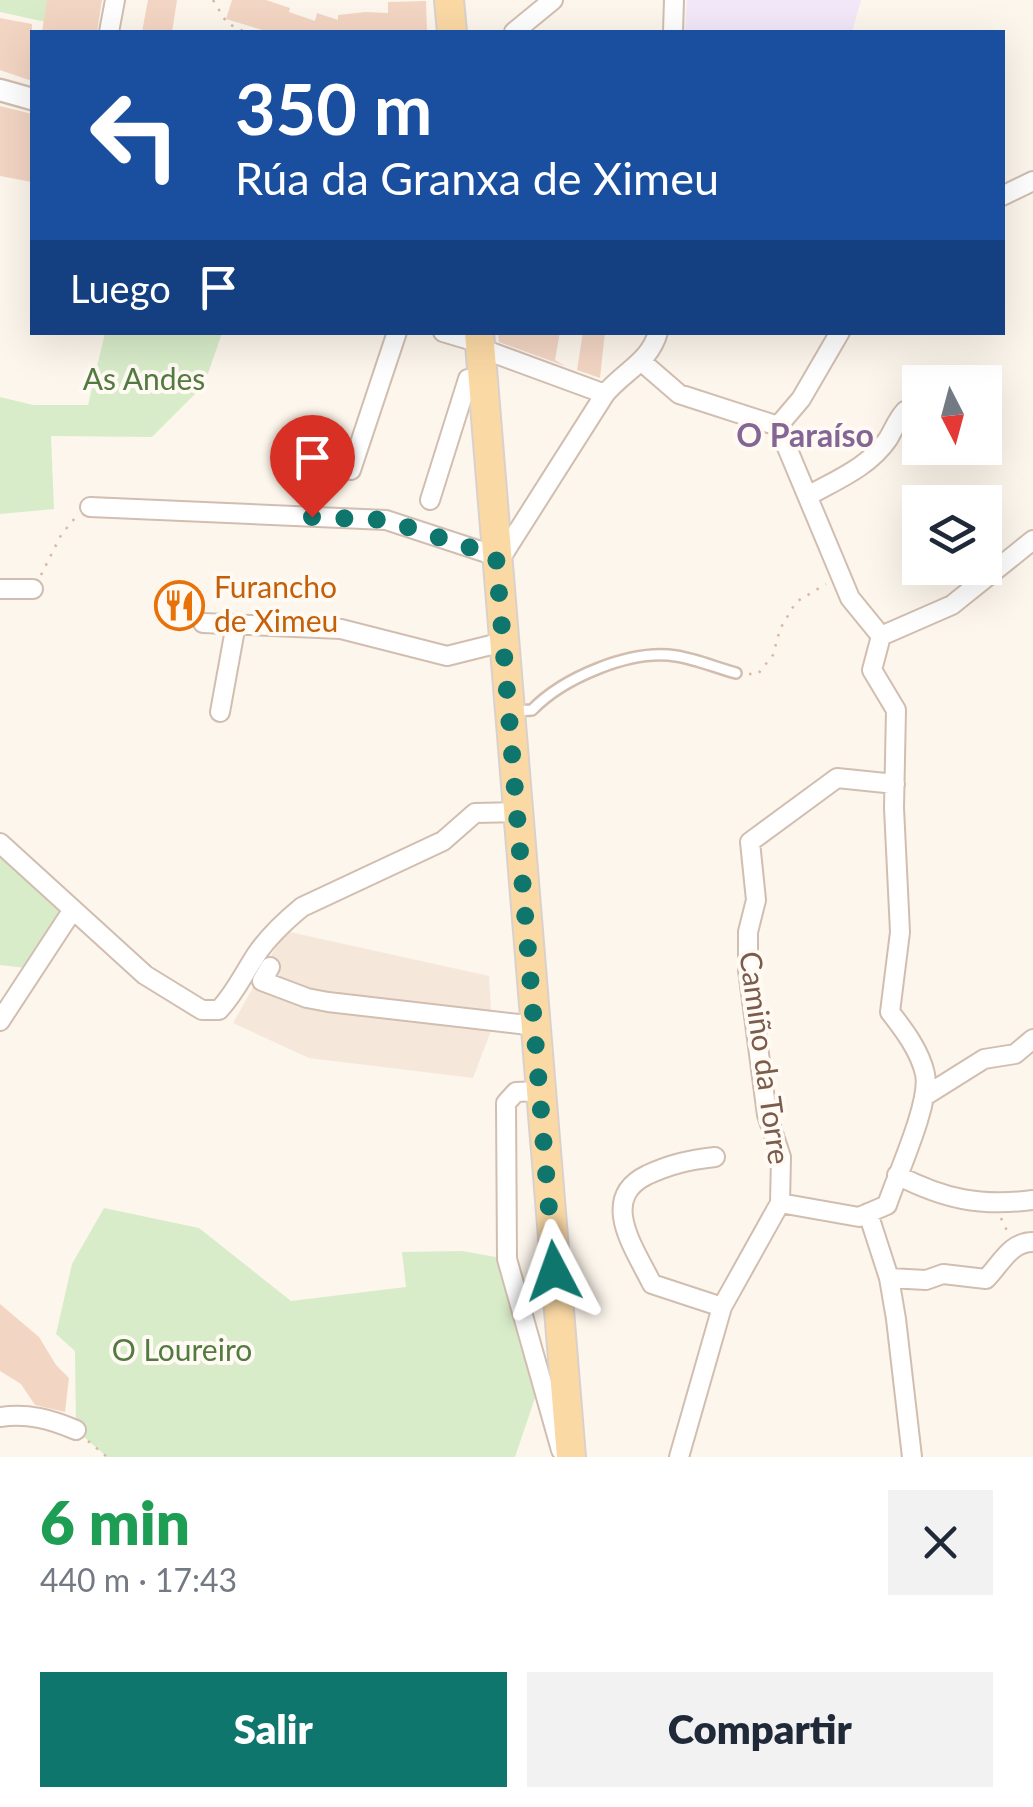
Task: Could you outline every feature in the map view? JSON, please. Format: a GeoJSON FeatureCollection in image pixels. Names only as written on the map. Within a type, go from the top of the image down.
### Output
{"type":"FeatureCollection","features":[{"type":"Feature","properties":{"kind":"main road"},"geometry":{"type":"LineString","coordinates":[[449,0],[452,30]]}},
{"type":"Feature","properties":{"kind":"main road"},"geometry":{"type":"LineString","coordinates":[[479,341],[567,1457]]}},
{"type":"Feature","properties":{"kind":"street"},"geometry":{"type":"LineString","coordinates":[[109,30],[116,0]]}},
{"type":"Feature","properties":{"kind":"street"},"geometry":{"type":"LineString","coordinates":[[516,30],[554,0]]}},
{"type":"Feature","properties":{"kind":"street"},"geometry":{"type":"LineString","coordinates":[[672,30],[674,0]]}},
{"type":"Feature","properties":{"kind":"street"},"geometry":{"type":"LineString","coordinates":[[0,90],[30,98]]}},
{"type":"Feature","properties":{"kind":"street"},"geometry":{"type":"LineString","coordinates":[[1005,195],[1033,181]]}},
{"type":"Feature","properties":{"kind":"street"},"geometry":{"type":"LineString","coordinates":[[351,470],[396,335]]}},
{"type":"Feature","properties":{"kind":"street"},"geometry":{"type":"LineString","coordinates":[[90,507],[386,520],[496,560],[605,394],[652,352],[657,335]]}},
{"type":"Feature","properties":{"kind":"street"},"geometry":{"type":"LineString","coordinates":[[778,426],[794,409],[838,335]]}},
{"type":"Feature","properties":{"kind":"street"},"geometry":{"type":"LineString","coordinates":[[479,341],[605,394]]}},
{"type":"Feature","properties":{"kind":"street"},"geometry":{"type":"LineString","coordinates":[[642,362],[679,394],[778,426],[850,598],[881,636]]}},
{"type":"Feature","properties":{"kind":"street"},"geometry":{"type":"LineString","coordinates":[[430,500],[468,380],[482,378]]}},
{"type":"Feature","properties":{"kind":"street"},"geometry":{"type":"LineString","coordinates":[[808,496],[863,466],[888,438],[902,414]]}},
{"type":"Feature","properties":{"kind":"street"},"geometry":{"type":"LineString","coordinates":[[881,636],[952,605],[1033,540]]}},
{"type":"Feature","properties":{"kind":"street"},"geometry":{"type":"LineString","coordinates":[[0,589],[33,589]]}},
{"type":"Feature","properties":{"kind":"street"},"geometry":{"type":"LineString","coordinates":[[204,623],[341,629],[447,656],[503,642]]}},
{"type":"Feature","properties":{"kind":"street"},"geometry":{"type":"LineString","coordinates":[[220,712],[236,624]]}},
{"type":"Feature","properties":{"kind":"street"},"geometry":{"type":"LineString","coordinates":[[679,1457],[722,1308],[780,1203],[859,1217],[887,1205],[925,1096],[925,1074],[908,1034],[890,1012],[900,932],[896,710],[872,670],[881,636]]}},
{"type":"Feature","properties":{"kind":"street","name":"Camiño da Torre"},"geometry":{"type":"LineString","coordinates":[[780,1203],[781,1157],[768,1115],[748,970],[748,932],[756,900],[750,842],[837,778],[895,784]]}},
{"type":"Feature","properties":{"kind":"street"},"geometry":{"type":"LineString","coordinates":[[0,843],[145,975],[202,1010],[219,1010],[235,993],[258,952],[302,908],[443,842],[475,814],[516,812]]}},
{"type":"Feature","properties":{"kind":"street"},"geometry":{"type":"LineString","coordinates":[[0,1021],[72,912]]}},
{"type":"Feature","properties":{"kind":"street"},"geometry":{"type":"LineString","coordinates":[[270,967],[262,981],[306,998],[536,1026]]}},
{"type":"Feature","properties":{"kind":"street"},"geometry":{"type":"LineString","coordinates":[[925,1096],[984,1059],[1014,1054],[1033,1039]]}},
{"type":"Feature","properties":{"kind":"street"},"geometry":{"type":"LineString","coordinates":[[541,1091],[516,1092],[506,1103],[507,1260],[567,1457]]}},
{"type":"Feature","properties":{"kind":"street"},"geometry":{"type":"LineString","coordinates":[[715,1157],[678,1160],[630,1183],[622,1198],[625,1230],[652,1284],[722,1308]]}},
{"type":"Feature","properties":{"kind":"street"},"geometry":{"type":"LineString","coordinates":[[897,1175],[933,1194],[994,1205],[1033,1200]]}},
{"type":"Feature","properties":{"kind":"street"},"geometry":{"type":"LineString","coordinates":[[868,1213],[889,1278],[912,1457]]}},
{"type":"Feature","properties":{"kind":"street"},"geometry":{"type":"LineString","coordinates":[[889,1278],[926,1280],[943,1274],[986,1278],[1010,1249],[1033,1242]]}},
{"type":"Feature","properties":{"kind":"street"},"geometry":{"type":"LineString","coordinates":[[0,1418],[22,1415],[48,1419],[76,1430]]}},
{"type":"Feature","properties":{"kind":"lane"},"geometry":{"type":"LineString","coordinates":[[508,711],[532,710],[551,691],[602,667],[642,658],[674,656],[736,673]]}},
{"type":"Feature","properties":{"kind":"path"},"geometry":{"type":"LineString","coordinates":[[213,0],[228,23],[241,30]]}},
{"type":"Feature","properties":{"kind":"path"},"geometry":{"type":"LineString","coordinates":[[33,589],[61,534],[90,507]]}},
{"type":"Feature","properties":{"kind":"path"},"geometry":{"type":"LineString","coordinates":[[736,673],[758,674],[773,655],[780,629],[796,602],[841,576]]}},
{"type":"Feature","properties":{"kind":"path"},"geometry":{"type":"LineString","coordinates":[[994,1205],[1008,1232],[1010,1249]]}},
{"type":"Feature","properties":{"kind":"path"},"geometry":{"type":"LineString","coordinates":[[76,1430],[107,1457]]}},
{"type":"Feature","properties":{"kind":"shaded area"},"geometry":{"type":"Polygon","coordinates":[[[687,0],[861,0],[853,30],[685,30],[687,0]]]}},
{"type":"Feature","properties":{"kind":"shaded area"},"geometry":{"type":"Polygon","coordinates":[[[285,931],[489,976],[492,1028],[473,1078],[309,1058],[233,1023],[285,931]]]}},
{"type":"Feature","properties":{"kind":"green space"},"geometry":{"type":"Polygon","coordinates":[[[0,0],[50,0],[46,22],[0,12],[0,0]]]}},
{"type":"Feature","properties":{"kind":"green space","name":"As Andes"},"geometry":{"type":"Polygon","coordinates":[[[105,335],[221,335],[204,385],[152,437],[51,436],[54,509],[0,514],[0,397],[33,405],[88,405],[105,335]]]}},
{"type":"Feature","properties":{"kind":"green space"},"geometry":{"type":"Polygon","coordinates":[[[0,843],[72,911],[34,969],[0,965],[0,843]]]}},
{"type":"Feature","properties":{"kind":"green space","name":"O Loureiro"},"geometry":{"type":"Polygon","coordinates":[[[104,1208],[199,1228],[291,1301],[406,1287],[402,1252],[462,1251],[507,1259],[541,1380],[515,1457],[107,1457],[76,1430],[75,1351],[56,1334],[72,1264],[104,1208]]]}},
{"type":"Feature","properties":{"kind":"building"},"geometry":{"type":"Polygon","coordinates":[[[47,0],[102,0],[97,30],[42,30],[47,0]]]}},
{"type":"Feature","properties":{"kind":"building"},"geometry":{"type":"Polygon","coordinates":[[[148,0],[177,0],[172,30],[142,30],[148,0]]]}},
{"type":"Feature","properties":{"kind":"building"},"geometry":{"type":"Polygon","coordinates":[[[232,0],[266,0],[315,21],[317,13],[338,20],[338,15],[388,13],[388,2],[426,1],[427,30],[262,30],[226,19],[232,0]]]}},
{"type":"Feature","properties":{"kind":"building"},"geometry":{"type":"Polygon","coordinates":[[[0,18],[32,24],[30,80],[0,70],[0,18]]]}},
{"type":"Feature","properties":{"kind":"building"},"geometry":{"type":"Polygon","coordinates":[[[0,106],[30,114],[30,182],[0,176],[0,106]]]}},
{"type":"Feature","properties":{"kind":"building"},"geometry":{"type":"Polygon","coordinates":[[[498,335],[559,335],[555,360],[565,366],[499,342],[498,335]]]}},
{"type":"Feature","properties":{"kind":"building"},"geometry":{"type":"Polygon","coordinates":[[[583,335],[605,335],[600,378],[577,370],[583,335]]]}},
{"type":"Feature","properties":{"kind":"building"},"geometry":{"type":"Polygon","coordinates":[[[0,1304],[39,1337],[69,1378],[65,1412],[35,1405],[21,1384],[0,1371],[0,1304]]]}},
{"type":"Feature","properties":{"kind":"place","name":"Furancho de Ximeu"},"geometry":{"type":"Point","coordinates":[179,605]}},
{"type":"Feature","properties":{"kind":"district","name":"O Paraíso"},"geometry":{"type":"Point","coordinates":[805,436]}},
{"type":"Feature","properties":{"kind":"route"},"geometry":{"type":"LineString","coordinates":[[312,517],[386,520],[496,556],[554,1271]]}}]}
